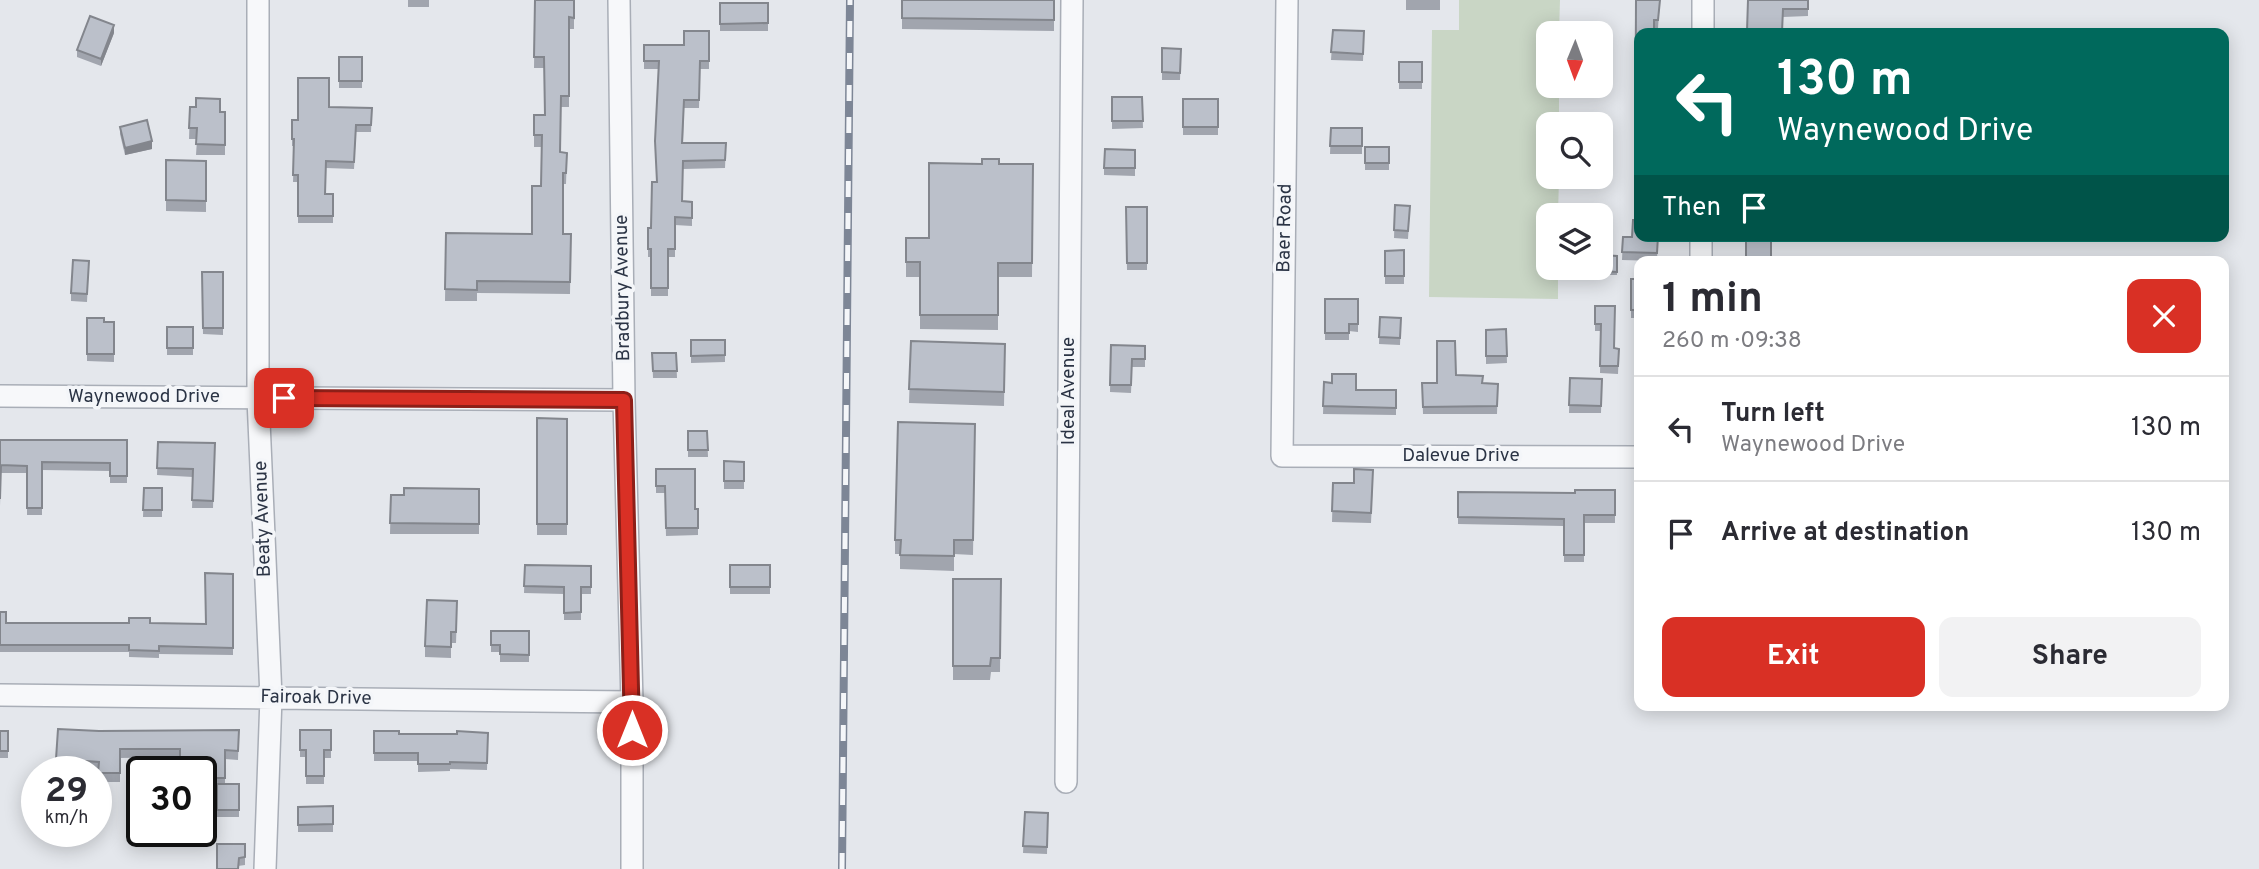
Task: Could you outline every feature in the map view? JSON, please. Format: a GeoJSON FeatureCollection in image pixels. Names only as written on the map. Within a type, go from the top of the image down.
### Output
{"type":"FeatureCollection","features":[{"type":"Feature","properties":{"kind":"street","name":"Beaty Avenue"},"geometry":{"type":"LineString","coordinates":[[258,0],[258,398],[271,697],[265,869]]}},
{"type":"Feature","properties":{"kind":"street","name":"Bradbury Avenue"},"geometry":{"type":"LineString","coordinates":[[620,0],[624,400],[632,702],[632,869]]}},
{"type":"Feature","properties":{"kind":"street","name":"Ideal Avenue"},"geometry":{"type":"LineString","coordinates":[[1066,782],[1072,0]]}},
{"type":"Feature","properties":{"kind":"street","name":"Baer Road"},"geometry":{"type":"LineString","coordinates":[[1282,456],[1287,0]]}},
{"type":"Feature","properties":{"kind":"street"},"geometry":{"type":"LineString","coordinates":[[1703,0],[1703,28]]}},
{"type":"Feature","properties":{"kind":"street","name":"Waynewood Drive"},"geometry":{"type":"LineString","coordinates":[[0,396],[624,400]]}},
{"type":"Feature","properties":{"kind":"street","name":"Dalevue Drive"},"geometry":{"type":"LineString","coordinates":[[1282,456],[1634,457]]}},
{"type":"Feature","properties":{"kind":"street","name":"Fairoak Drive"},"geometry":{"type":"LineString","coordinates":[[0,695],[632,702]]}},
{"type":"Feature","properties":{"kind":"green space"},"geometry":{"type":"Polygon","coordinates":[[[1459,0],[1560,0],[1559,21],[1536,21],[1536,98],[1559,98],[1559,112],[1536,112],[1536,189],[1559,189],[1558,203],[1536,203],[1536,280],[1558,280],[1558,299],[1429,297],[1432,30],[1459,30],[1459,0]]]}},
{"type":"Feature","properties":{"kind":"building"},"geometry":{"type":"Polygon","coordinates":[[[535,0],[574,0],[574,18],[569,17],[569,96],[561,96],[560,152],[567,153],[566,173],[563,173],[563,234],[571,234],[570,282],[477,281],[477,290],[445,289],[446,233],[532,234],[532,186],[541,186],[542,135],[534,135],[534,115],[545,115],[544,57],[534,57],[535,0]]]}},
{"type":"Feature","properties":{"kind":"building"},"geometry":{"type":"Polygon","coordinates":[[[902,0],[1054,0],[1054,20],[902,18],[902,0]]]}},
{"type":"Feature","properties":{"kind":"building"},"geometry":{"type":"Polygon","coordinates":[[[1636,0],[1660,0],[1658,20],[1654,20],[1654,28],[1636,28],[1636,0]]]}},
{"type":"Feature","properties":{"kind":"building"},"geometry":{"type":"Polygon","coordinates":[[[1748,0],[1808,0],[1808,9],[1783,9],[1782,28],[1747,28],[1748,0]]]}},
{"type":"Feature","properties":{"kind":"building"},"geometry":{"type":"Polygon","coordinates":[[[720,3],[768,3],[768,23],[720,24],[720,3]]]}},
{"type":"Feature","properties":{"kind":"building"},"geometry":{"type":"Polygon","coordinates":[[[90,16],[114,25],[101,59],[77,50],[90,16]]]}},
{"type":"Feature","properties":{"kind":"building"},"geometry":{"type":"Polygon","coordinates":[[[1333,30],[1364,31],[1363,54],[1331,52],[1333,30]]]}},
{"type":"Feature","properties":{"kind":"building"},"geometry":{"type":"Polygon","coordinates":[[[684,31],[709,31],[709,61],[700,61],[699,100],[684,100],[682,143],[726,143],[725,160],[683,161],[682,201],[692,202],[692,218],[675,217],[675,249],[668,249],[668,288],[651,288],[648,228],[651,228],[652,182],[657,182],[655,141],[659,61],[644,61],[644,45],[684,45],[684,31]]]}},
{"type":"Feature","properties":{"kind":"building"},"geometry":{"type":"Polygon","coordinates":[[[1162,48],[1181,49],[1180,73],[1162,72],[1162,48]]]}},
{"type":"Feature","properties":{"kind":"building"},"geometry":{"type":"Polygon","coordinates":[[[339,57],[362,57],[362,81],[339,81],[339,57]]]}},
{"type":"Feature","properties":{"kind":"building"},"geometry":{"type":"Polygon","coordinates":[[[1399,62],[1422,62],[1422,82],[1399,82],[1399,62]]]}},
{"type":"Feature","properties":{"kind":"building"},"geometry":{"type":"Polygon","coordinates":[[[298,78],[329,78],[329,107],[372,108],[371,125],[356,125],[354,162],[326,161],[325,194],[333,194],[333,216],[298,216],[298,175],[293,175],[292,120],[298,120],[298,78]]]}},
{"type":"Feature","properties":{"kind":"building"},"geometry":{"type":"Polygon","coordinates":[[[1112,97],[1142,97],[1143,121],[1112,121],[1112,97]]]}},
{"type":"Feature","properties":{"kind":"building"},"geometry":{"type":"Polygon","coordinates":[[[196,98],[220,99],[220,112],[225,112],[225,145],[196,144],[197,128],[189,128],[190,107],[196,107],[196,98]]]}},
{"type":"Feature","properties":{"kind":"building"},"geometry":{"type":"Polygon","coordinates":[[[1183,99],[1218,99],[1218,127],[1183,127],[1183,99]]]}},
{"type":"Feature","properties":{"kind":"building"},"geometry":{"type":"Polygon","coordinates":[[[147,120],[152,141],[125,148],[120,127],[147,120]]]}},
{"type":"Feature","properties":{"kind":"building"},"geometry":{"type":"Polygon","coordinates":[[[1331,128],[1362,128],[1362,146],[1330,146],[1331,128]]]}},
{"type":"Feature","properties":{"kind":"building"},"geometry":{"type":"Polygon","coordinates":[[[1365,147],[1389,147],[1389,163],[1365,163],[1365,147]]]}},
{"type":"Feature","properties":{"kind":"building"},"geometry":{"type":"Polygon","coordinates":[[[1105,149],[1135,150],[1135,168],[1104,168],[1105,149]]]}},
{"type":"Feature","properties":{"kind":"building"},"geometry":{"type":"Polygon","coordinates":[[[982,159],[999,159],[999,164],[1033,164],[1032,263],[998,263],[998,315],[920,315],[920,262],[906,262],[906,238],[929,238],[929,163],[982,164],[982,159]]]}},
{"type":"Feature","properties":{"kind":"building"},"geometry":{"type":"Polygon","coordinates":[[[166,160],[206,161],[206,201],[166,200],[166,160]]]}},
{"type":"Feature","properties":{"kind":"building"},"geometry":{"type":"Polygon","coordinates":[[[1395,205],[1410,206],[1408,231],[1394,230],[1395,205]]]}},
{"type":"Feature","properties":{"kind":"building"},"geometry":{"type":"Polygon","coordinates":[[[1126,207],[1147,207],[1147,263],[1127,263],[1126,207]]]}},
{"type":"Feature","properties":{"kind":"building"},"geometry":{"type":"Polygon","coordinates":[[[1633,220],[1634,242],[1658,242],[1657,253],[1622,252],[1623,237],[1632,237],[1633,220]]]}},
{"type":"Feature","properties":{"kind":"building"},"geometry":{"type":"Polygon","coordinates":[[[1746,242],[1771,242],[1771,256],[1746,256],[1746,242]]]}},
{"type":"Feature","properties":{"kind":"building"},"geometry":{"type":"Polygon","coordinates":[[[1404,250],[1404,276],[1385,276],[1385,251],[1404,250]]]}},
{"type":"Feature","properties":{"kind":"building"},"geometry":{"type":"Polygon","coordinates":[[[1613,256],[1617,256],[1617,272],[1613,272],[1613,256]]]}},
{"type":"Feature","properties":{"kind":"building"},"geometry":{"type":"Polygon","coordinates":[[[73,260],[89,261],[87,294],[71,293],[73,260]]]}},
{"type":"Feature","properties":{"kind":"building"},"geometry":{"type":"Polygon","coordinates":[[[202,272],[223,272],[223,328],[203,328],[202,272]]]}},
{"type":"Feature","properties":{"kind":"building"},"geometry":{"type":"Polygon","coordinates":[[[1631,279],[1634,279],[1634,310],[1631,310],[1631,279]]]}},
{"type":"Feature","properties":{"kind":"building"},"geometry":{"type":"Polygon","coordinates":[[[1325,299],[1358,299],[1358,324],[1349,324],[1349,333],[1325,333],[1325,299]]]}},
{"type":"Feature","properties":{"kind":"building"},"geometry":{"type":"Polygon","coordinates":[[[1595,306],[1615,306],[1614,348],[1619,349],[1618,366],[1600,366],[1601,324],[1595,324],[1595,306]]]}},
{"type":"Feature","properties":{"kind":"building"},"geometry":{"type":"Polygon","coordinates":[[[1380,317],[1401,318],[1400,338],[1379,337],[1380,317]]]}},
{"type":"Feature","properties":{"kind":"building"},"geometry":{"type":"Polygon","coordinates":[[[87,318],[104,318],[104,322],[114,322],[114,354],[87,354],[87,318]]]}},
{"type":"Feature","properties":{"kind":"building"},"geometry":{"type":"Polygon","coordinates":[[[167,327],[193,327],[193,348],[167,348],[167,327]]]}},
{"type":"Feature","properties":{"kind":"building"},"geometry":{"type":"Polygon","coordinates":[[[1506,329],[1507,356],[1486,356],[1486,330],[1506,329]]]}},
{"type":"Feature","properties":{"kind":"building"},"geometry":{"type":"Polygon","coordinates":[[[691,340],[725,340],[725,355],[691,356],[691,340]]]}},
{"type":"Feature","properties":{"kind":"building"},"geometry":{"type":"Polygon","coordinates":[[[911,341],[1005,344],[1004,392],[909,389],[911,341]]]}},
{"type":"Feature","properties":{"kind":"building"},"geometry":{"type":"Polygon","coordinates":[[[1437,341],[1455,341],[1456,375],[1483,376],[1482,383],[1498,384],[1497,406],[1423,407],[1422,383],[1437,383],[1437,341]]]}},
{"type":"Feature","properties":{"kind":"building"},"geometry":{"type":"Polygon","coordinates":[[[1111,345],[1145,346],[1145,359],[1132,359],[1131,385],[1110,385],[1111,345]]]}},
{"type":"Feature","properties":{"kind":"building"},"geometry":{"type":"Polygon","coordinates":[[[652,353],[676,353],[677,371],[653,371],[652,353]]]}},
{"type":"Feature","properties":{"kind":"building"},"geometry":{"type":"Polygon","coordinates":[[[1332,374],[1356,374],[1356,390],[1396,390],[1396,408],[1323,406],[1324,382],[1332,383],[1332,374]]]}},
{"type":"Feature","properties":{"kind":"building"},"geometry":{"type":"Polygon","coordinates":[[[1570,378],[1602,379],[1601,406],[1569,405],[1570,378]]]}},
{"type":"Feature","properties":{"kind":"building"},"geometry":{"type":"Polygon","coordinates":[[[537,418],[567,419],[567,524],[537,524],[537,418]]]}},
{"type":"Feature","properties":{"kind":"building"},"geometry":{"type":"Polygon","coordinates":[[[898,422],[975,424],[973,540],[954,540],[954,556],[900,555],[901,540],[895,540],[898,422]]]}},
{"type":"Feature","properties":{"kind":"building"},"geometry":{"type":"Polygon","coordinates":[[[688,431],[707,431],[708,450],[688,450],[688,431]]]}},
{"type":"Feature","properties":{"kind":"building"},"geometry":{"type":"Polygon","coordinates":[[[0,440],[127,440],[127,476],[110,476],[110,463],[42,462],[42,508],[27,508],[27,466],[1,465],[0,499],[0,440]]]}},
{"type":"Feature","properties":{"kind":"building"},"geometry":{"type":"Polygon","coordinates":[[[158,442],[215,443],[213,501],[192,500],[193,469],[157,468],[158,442]]]}},
{"type":"Feature","properties":{"kind":"building"},"geometry":{"type":"Polygon","coordinates":[[[724,461],[744,462],[744,481],[724,481],[724,461]]]}},
{"type":"Feature","properties":{"kind":"building"},"geometry":{"type":"Polygon","coordinates":[[[656,469],[695,469],[698,528],[666,528],[665,486],[656,486],[656,469]]]}},
{"type":"Feature","properties":{"kind":"building"},"geometry":{"type":"Polygon","coordinates":[[[1354,469],[1373,470],[1371,513],[1332,511],[1333,483],[1354,483],[1354,469]]]}},
{"type":"Feature","properties":{"kind":"building"},"geometry":{"type":"Polygon","coordinates":[[[144,488],[162,488],[162,510],[143,510],[144,488]]]}},
{"type":"Feature","properties":{"kind":"building"},"geometry":{"type":"Polygon","coordinates":[[[404,488],[479,489],[479,524],[390,523],[391,495],[404,495],[404,488]]]}},
{"type":"Feature","properties":{"kind":"building"},"geometry":{"type":"Polygon","coordinates":[[[1575,490],[1615,490],[1615,515],[1584,515],[1584,555],[1564,555],[1564,519],[1458,517],[1458,492],[1575,493],[1575,490]]]}},
{"type":"Feature","properties":{"kind":"building"},"geometry":{"type":"Polygon","coordinates":[[[525,565],[591,566],[591,587],[581,587],[581,612],[564,613],[564,587],[524,586],[525,565]]]}},
{"type":"Feature","properties":{"kind":"building"},"geometry":{"type":"Polygon","coordinates":[[[730,565],[770,565],[770,587],[730,587],[730,565]]]}},
{"type":"Feature","properties":{"kind":"building"},"geometry":{"type":"Polygon","coordinates":[[[205,573],[233,574],[233,648],[159,646],[159,651],[129,650],[129,645],[0,645],[0,612],[6,612],[6,623],[129,623],[129,618],[150,618],[150,623],[206,624],[205,573]]]}},
{"type":"Feature","properties":{"kind":"building"},"geometry":{"type":"Polygon","coordinates":[[[953,579],[1001,579],[1000,658],[991,658],[990,666],[953,666],[953,579]]]}},
{"type":"Feature","properties":{"kind":"building"},"geometry":{"type":"Polygon","coordinates":[[[427,600],[457,601],[456,632],[451,632],[451,647],[425,646],[427,600]]]}},
{"type":"Feature","properties":{"kind":"building"},"geometry":{"type":"Polygon","coordinates":[[[491,631],[529,631],[529,655],[500,654],[500,645],[491,645],[491,631]]]}},
{"type":"Feature","properties":{"kind":"building"},"geometry":{"type":"Polygon","coordinates":[[[58,729],[239,730],[238,751],[225,750],[225,778],[217,778],[217,756],[180,756],[180,749],[120,749],[120,773],[112,773],[112,756],[56,756],[58,729]]]}},
{"type":"Feature","properties":{"kind":"building"},"geometry":{"type":"Polygon","coordinates":[[[300,730],[331,730],[331,750],[324,750],[324,776],[306,776],[306,750],[300,750],[300,730]]]}},
{"type":"Feature","properties":{"kind":"building"},"geometry":{"type":"Polygon","coordinates":[[[0,731],[8,731],[8,751],[0,751],[0,731]]]}},
{"type":"Feature","properties":{"kind":"building"},"geometry":{"type":"Polygon","coordinates":[[[374,731],[399,731],[399,734],[457,734],[457,731],[488,733],[487,763],[418,764],[418,753],[374,753],[374,731]]]}},
{"type":"Feature","properties":{"kind":"building"},"geometry":{"type":"Polygon","coordinates":[[[217,784],[239,784],[239,810],[217,810],[217,784]]]}},
{"type":"Feature","properties":{"kind":"building"},"geometry":{"type":"Polygon","coordinates":[[[333,806],[333,824],[298,825],[298,807],[333,806]]]}},
{"type":"Feature","properties":{"kind":"building"},"geometry":{"type":"Polygon","coordinates":[[[1025,812],[1048,813],[1047,847],[1023,846],[1025,812]]]}},
{"type":"Feature","properties":{"kind":"building"},"geometry":{"type":"Polygon","coordinates":[[[217,844],[245,844],[245,857],[239,858],[238,869],[217,869],[217,844]]]}},
{"type":"Feature","properties":{"kind":"railway"},"geometry":{"type":"LineString","coordinates":[[842,869],[850,0]]}},
{"type":"Feature","properties":{"kind":"route"},"geometry":{"type":"LineString","coordinates":[[284,398],[624,400],[632,730]]}}]}
